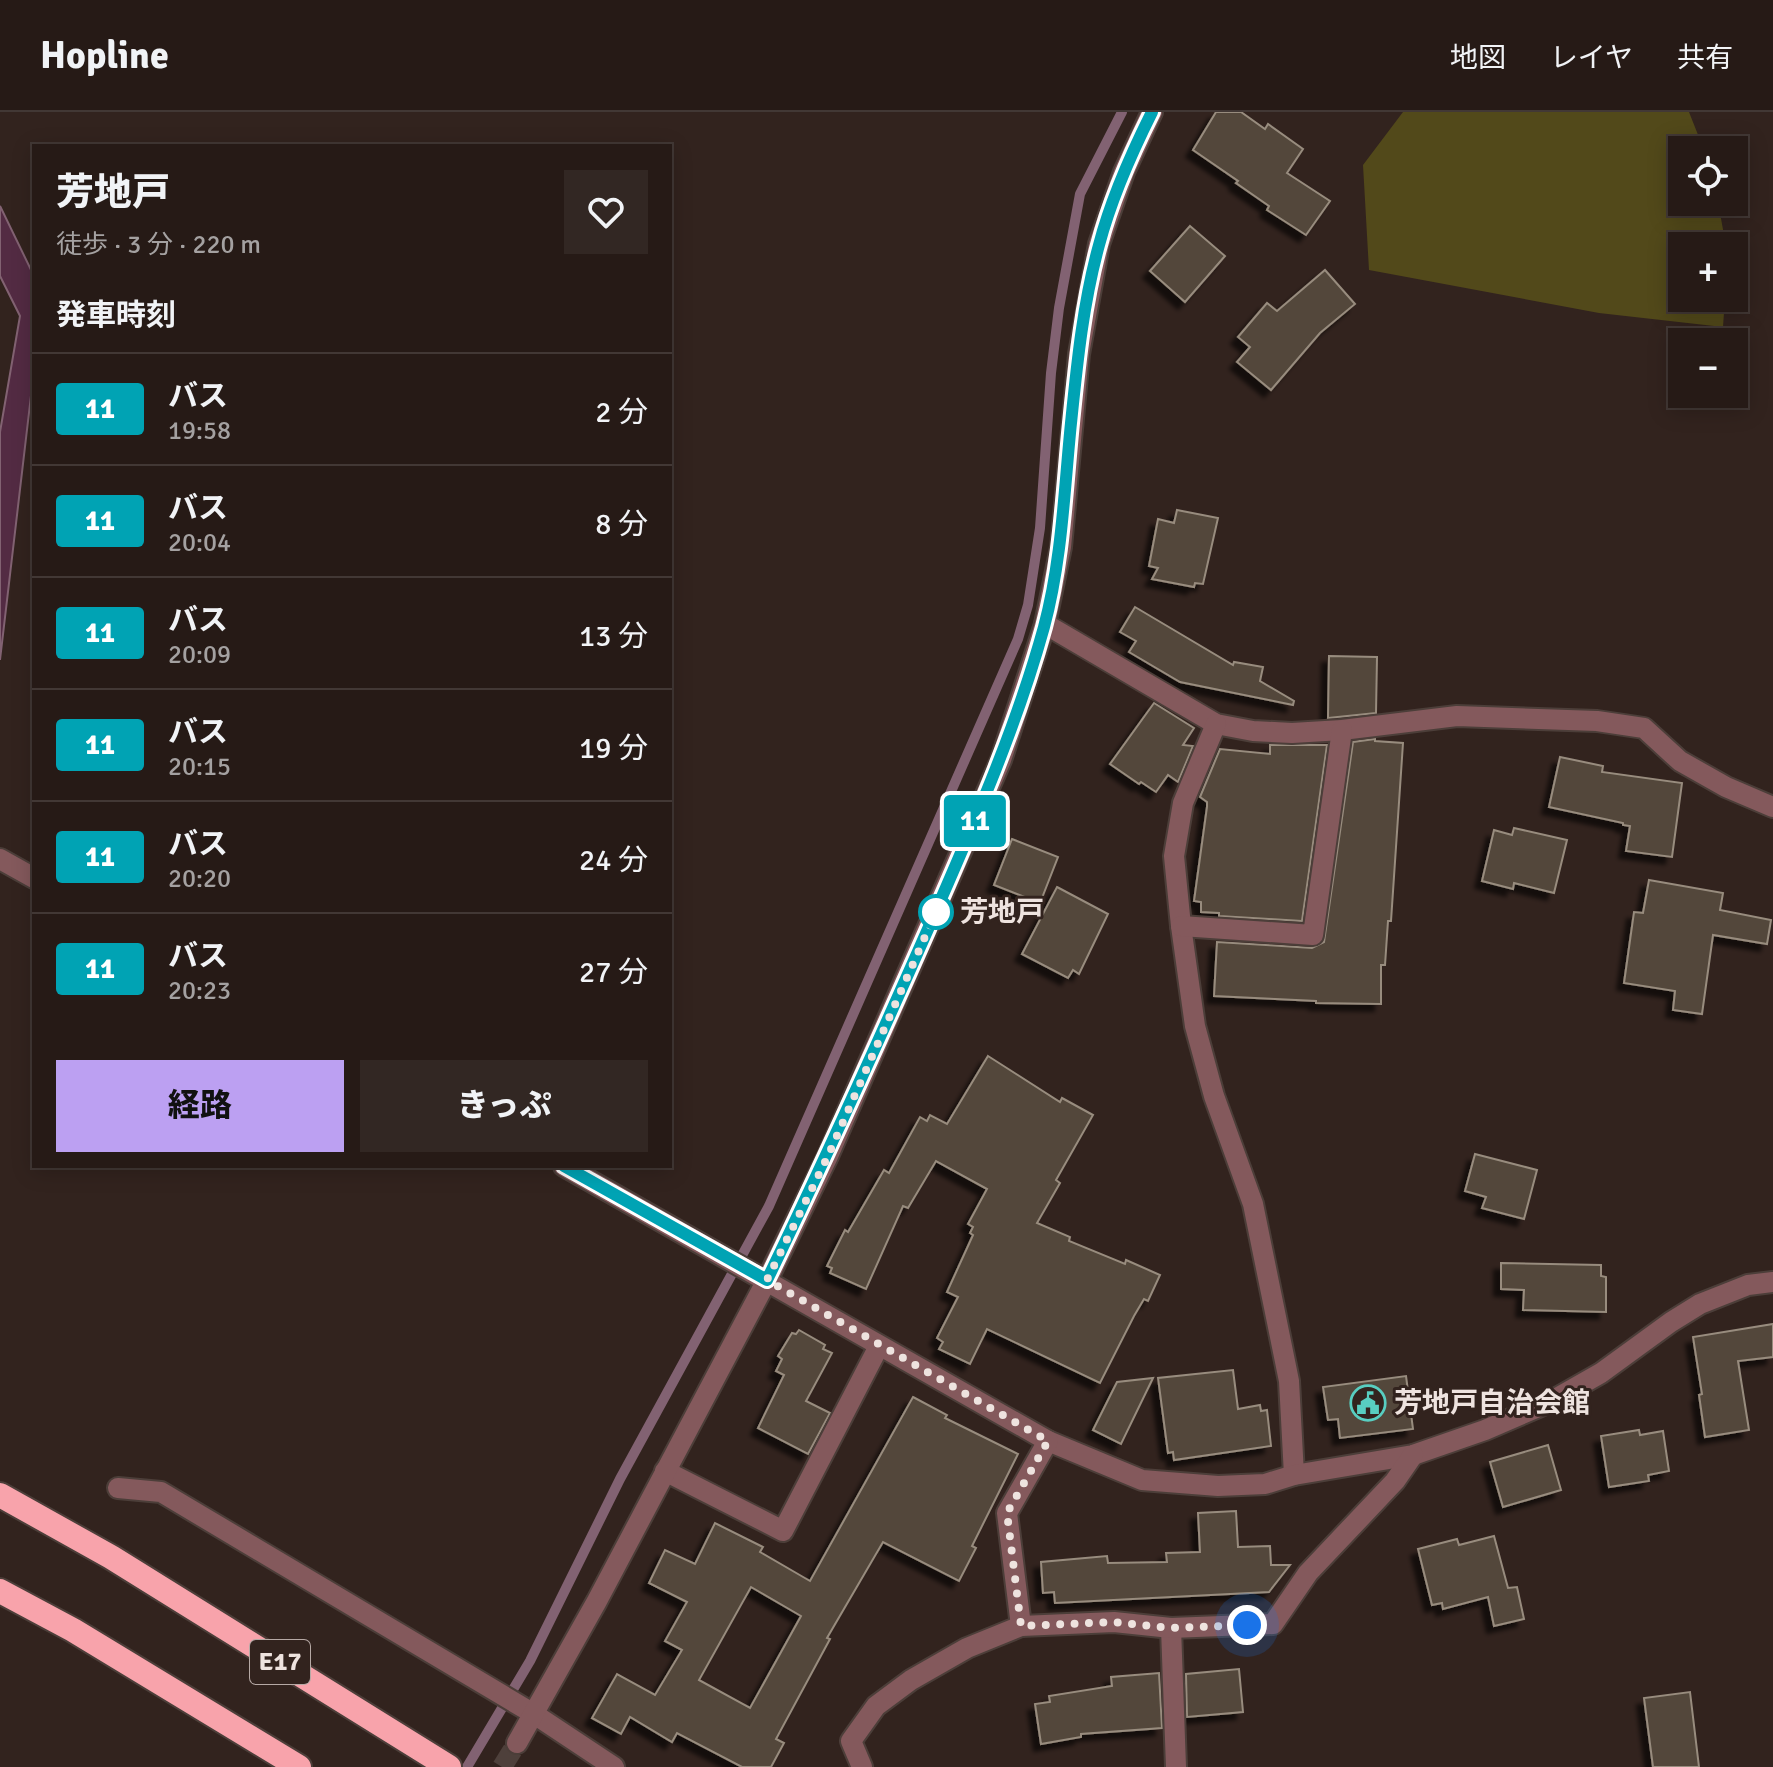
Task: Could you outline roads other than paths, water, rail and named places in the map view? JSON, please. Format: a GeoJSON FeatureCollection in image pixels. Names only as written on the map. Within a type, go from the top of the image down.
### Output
{"type":"FeatureCollection","features":[{"type":"Feature","properties":{"kind":"highway","name":"E17"},"geometry":{"type":"LineString","coordinates":[[0,1495],[111,1557],[449,1767]]}},
{"type":"Feature","properties":{"kind":"highway"},"geometry":{"type":"LineString","coordinates":[[0,1591],[73,1630],[299,1767]]}},
{"type":"Feature","properties":{"kind":"street"},"geometry":{"type":"LineString","coordinates":[[517,1743],[665,1471],[857,1090],[1001,760],[1045,624],[1061,547],[1077,369],[1091,278],[1119,185],[1152,112]]}},
{"type":"Feature","properties":{"kind":"street"},"geometry":{"type":"LineString","coordinates":[[1045,624],[1216,724],[1253,731],[1342,730],[1457,716],[1597,721],[1644,728],[1680,761],[1726,787],[1773,807]]}},
{"type":"Feature","properties":{"kind":"street"},"geometry":{"type":"LineString","coordinates":[[1216,724],[1183,803],[1174,856],[1181,926],[1195,1026],[1214,1096],[1253,1204],[1259,1232],[1289,1381],[1294,1475]]}},
{"type":"Feature","properties":{"kind":"street"},"geometry":{"type":"LineString","coordinates":[[1181,926],[1313,935],[1342,730]]}},
{"type":"Feature","properties":{"kind":"street"},"geometry":{"type":"LineString","coordinates":[[4,861],[32,877]]}},
{"type":"Feature","properties":{"kind":"street"},"geometry":{"type":"LineString","coordinates":[[568,1168],[1048,1441],[1142,1480],[1218,1486],[1265,1484],[1294,1475],[1413,1455],[1485,1430],[1550,1402],[1601,1373],[1700,1304],[1748,1285],[1773,1282]]}},
{"type":"Feature","properties":{"kind":"street"},"geometry":{"type":"LineString","coordinates":[[665,1471],[783,1531],[879,1346]]}},
{"type":"Feature","properties":{"kind":"street"},"geometry":{"type":"LineString","coordinates":[[1021,1626],[1007,1513],[1048,1441]]}},
{"type":"Feature","properties":{"kind":"street"},"geometry":{"type":"LineString","coordinates":[[862,1767],[851,1741],[876,1706],[911,1680],[967,1648],[1021,1626],[1114,1622],[1171,1628],[1273,1624],[1308,1573],[1395,1481],[1413,1455]]}},
{"type":"Feature","properties":{"kind":"street"},"geometry":{"type":"LineString","coordinates":[[118,1488],[161,1492],[534,1714],[614,1767]]}},
{"type":"Feature","properties":{"kind":"street"},"geometry":{"type":"LineString","coordinates":[[1171,1628],[1176,1767]]}},
{"type":"Feature","properties":{"kind":"waterway"},"geometry":{"type":"LineString","coordinates":[[467,1767],[530,1661],[620,1479],[769,1206],[1018,639],[1028,605],[1040,528],[1051,373],[1059,308],[1080,194],[1122,112]]}},
{"type":"Feature","properties":{"kind":"tunnel"},"geometry":{"type":"LineString","coordinates":[[502,1767],[517,1743]]}},
{"type":"Feature","properties":{"kind":"place","name":"芳地戸"},"geometry":{"type":"Point","coordinates":[936,912]}},
{"type":"Feature","properties":{"kind":"place","name":"芳地戸自治会館"},"geometry":{"type":"Point","coordinates":[1368,1403]}}]}
